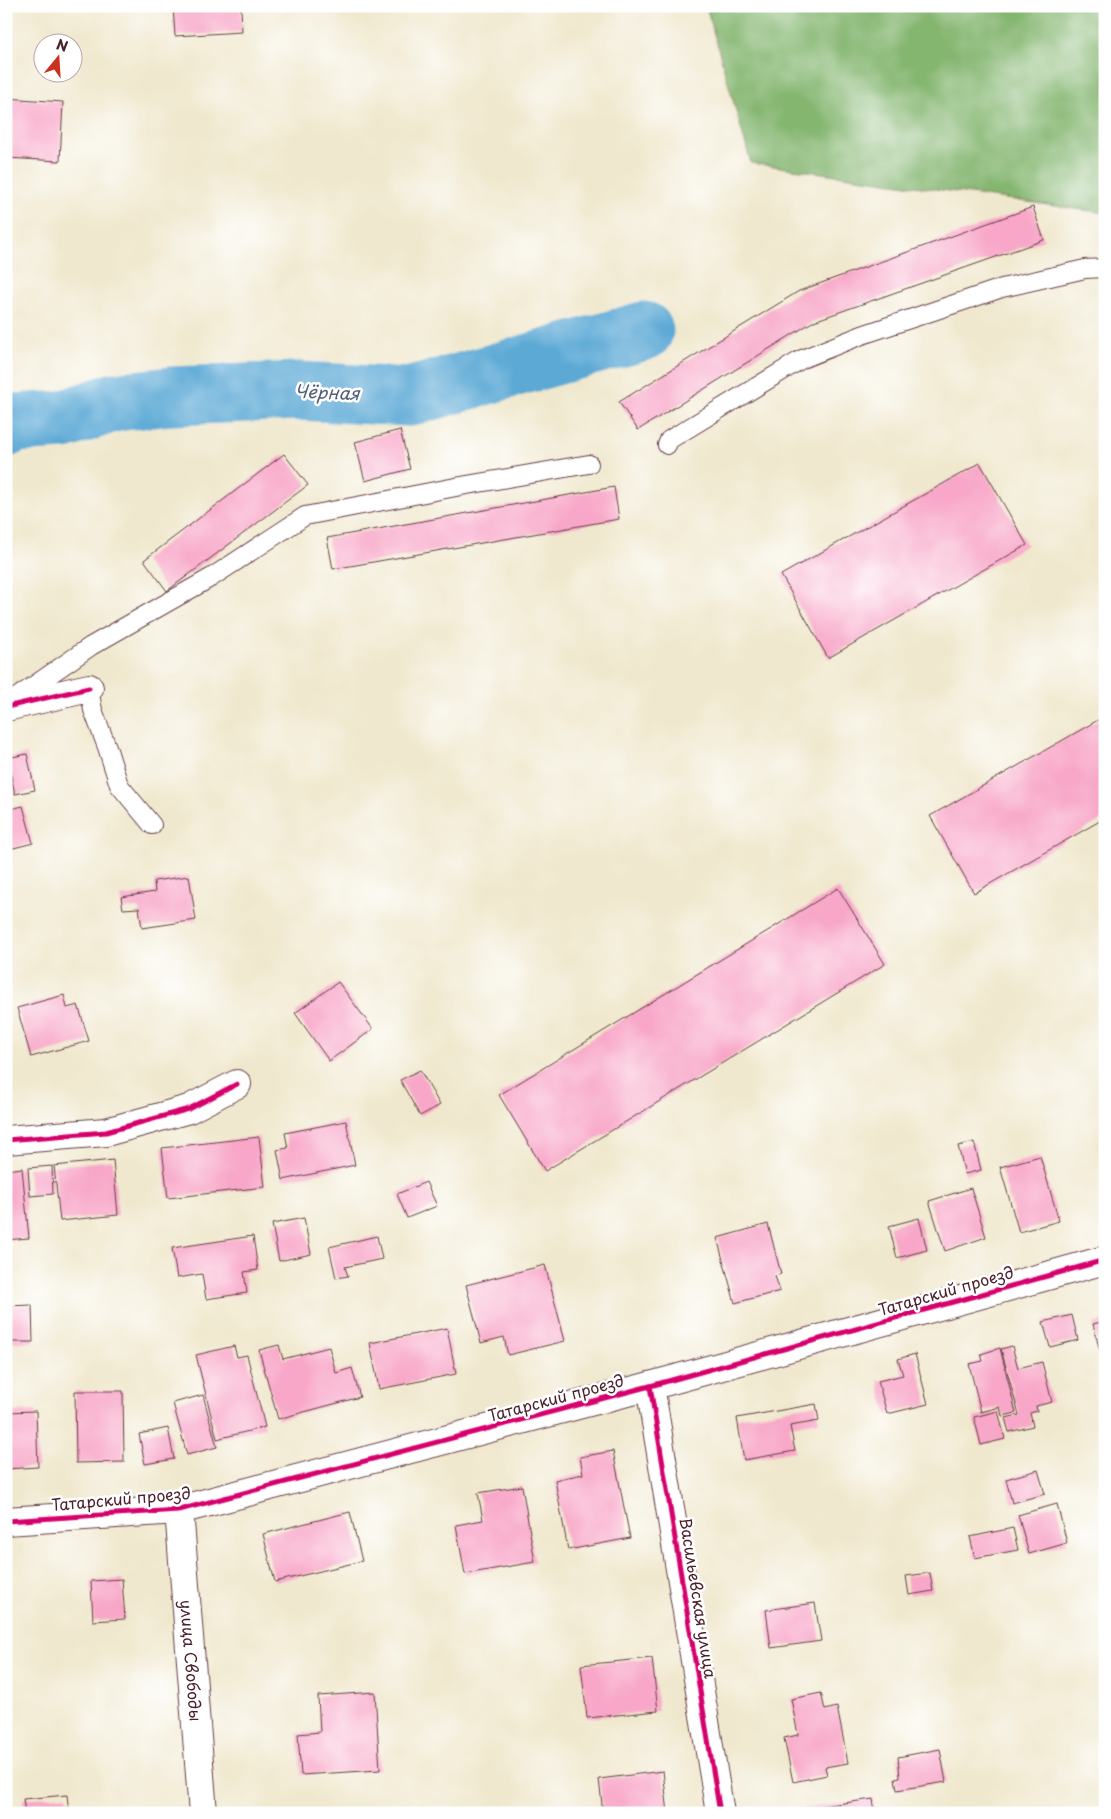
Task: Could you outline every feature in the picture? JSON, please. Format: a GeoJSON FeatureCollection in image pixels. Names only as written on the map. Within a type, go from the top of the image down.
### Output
{"type":"FeatureCollection","features":[{"type":"Feature","properties":{"kind":"street"},"geometry":{"type":"LineString","coordinates":[[6,706],[89,688]]}},
{"type":"Feature","properties":{"kind":"street"},"geometry":{"type":"LineString","coordinates":[[6,1140],[106,1132],[189,1109],[237,1084]]}},
{"type":"Feature","properties":{"kind":"street","name":"Татарский проезд"},"geometry":{"type":"LineString","coordinates":[[6,1521],[179,1510],[650,1386],[1105,1260]]}},
{"type":"Feature","properties":{"kind":"street","name":"Васильевская улица"},"geometry":{"type":"LineString","coordinates":[[650,1386],[720,1813]]}},
{"type":"Feature","properties":{"kind":"street","name":"улица Свободы"},"geometry":{"type":"LineString","coordinates":[[179,1510],[203,1813]]}},
{"type":"Feature","properties":{"kind":"lane"},"geometry":{"type":"LineString","coordinates":[[667,445],[669,440],[802,358],[862,335],[1002,288],[1086,269],[1105,268]]}},
{"type":"Feature","properties":{"kind":"lane"},"geometry":{"type":"LineString","coordinates":[[6,706],[91,646],[212,577],[305,516],[589,464]]}},
{"type":"Feature","properties":{"kind":"lane"},"geometry":{"type":"LineString","coordinates":[[89,688],[93,710],[107,747],[118,785],[152,825]]}},
{"type":"Feature","properties":{"kind":"green space"},"geometry":{"type":"Polygon","coordinates":[[[706,6],[1105,6],[1105,213],[751,163],[706,6]]]}},
{"type":"Feature","properties":{"kind":"building"},"geometry":{"type":"Polygon","coordinates":[[[173,6],[241,6],[242,32],[175,36],[173,6]]]}},
{"type":"Feature","properties":{"kind":"building"},"geometry":{"type":"Polygon","coordinates":[[[6,98],[63,102],[60,161],[6,158],[6,98]]]}},
{"type":"Feature","properties":{"kind":"building"},"geometry":{"type":"Polygon","coordinates":[[[1033,207],[1044,240],[814,321],[638,430],[619,402],[799,291],[1033,207]]]}},
{"type":"Feature","properties":{"kind":"building"},"geometry":{"type":"Polygon","coordinates":[[[400,430],[410,469],[365,481],[355,442],[400,430]]]}},
{"type":"Feature","properties":{"kind":"building"},"geometry":{"type":"Polygon","coordinates":[[[284,454],[308,485],[167,591],[144,560],[284,454]]]}},
{"type":"Feature","properties":{"kind":"building"},"geometry":{"type":"Polygon","coordinates":[[[980,463],[1027,545],[828,658],[781,575],[980,463]]]}},
{"type":"Feature","properties":{"kind":"building"},"geometry":{"type":"Polygon","coordinates":[[[614,487],[619,519],[333,569],[327,538],[614,487]]]}},
{"type":"Feature","properties":{"kind":"building"},"geometry":{"type":"Polygon","coordinates":[[[1105,716],[1105,818],[974,893],[930,816],[1105,716]]]}},
{"type":"Feature","properties":{"kind":"building"},"geometry":{"type":"Polygon","coordinates":[[[27,754],[35,790],[15,794],[7,758],[27,754]]]}},
{"type":"Feature","properties":{"kind":"building"},"geometry":{"type":"Polygon","coordinates":[[[23,806],[33,843],[6,850],[6,810],[23,806]]]}},
{"type":"Feature","properties":{"kind":"building"},"geometry":{"type":"Polygon","coordinates":[[[189,876],[196,920],[142,928],[139,908],[123,909],[121,897],[155,892],[154,881],[189,876]]]}},
{"type":"Feature","properties":{"kind":"building"},"geometry":{"type":"Polygon","coordinates":[[[838,888],[885,964],[545,1171],[499,1095],[838,888]]]}},
{"type":"Feature","properties":{"kind":"building"},"geometry":{"type":"Polygon","coordinates":[[[338,982],[373,1029],[329,1061],[295,1013],[338,982]]]}},
{"type":"Feature","properties":{"kind":"building"},"geometry":{"type":"Polygon","coordinates":[[[64,995],[67,1008],[78,1005],[89,1041],[31,1057],[17,1008],[64,995]]]}},
{"type":"Feature","properties":{"kind":"building"},"geometry":{"type":"Polygon","coordinates":[[[420,1070],[440,1105],[420,1116],[400,1080],[420,1070]]]}},
{"type":"Feature","properties":{"kind":"building"},"geometry":{"type":"Polygon","coordinates":[[[346,1121],[355,1165],[283,1180],[277,1150],[288,1148],[285,1133],[346,1121]]]}},
{"type":"Feature","properties":{"kind":"building"},"geometry":{"type":"Polygon","coordinates":[[[259,1137],[265,1187],[168,1198],[162,1148],[259,1137]]]}},
{"type":"Feature","properties":{"kind":"building"},"geometry":{"type":"Polygon","coordinates":[[[974,1142],[981,1170],[965,1174],[958,1146],[974,1142]]]}},
{"type":"Feature","properties":{"kind":"building"},"geometry":{"type":"Polygon","coordinates":[[[1040,1156],[1059,1221],[1019,1232],[1000,1167],[1040,1156]]]}},
{"type":"Feature","properties":{"kind":"building"},"geometry":{"type":"Polygon","coordinates":[[[113,1160],[118,1215],[60,1221],[54,1166],[113,1160]]]}},
{"type":"Feature","properties":{"kind":"building"},"geometry":{"type":"Polygon","coordinates":[[[52,1166],[53,1194],[30,1196],[28,1168],[52,1166]]]}},
{"type":"Feature","properties":{"kind":"building"},"geometry":{"type":"Polygon","coordinates":[[[22,1168],[29,1238],[6,1240],[6,1170],[22,1168]]]}},
{"type":"Feature","properties":{"kind":"building"},"geometry":{"type":"Polygon","coordinates":[[[426,1182],[437,1206],[407,1218],[397,1194],[426,1182]]]}},
{"type":"Feature","properties":{"kind":"building"},"geometry":{"type":"Polygon","coordinates":[[[971,1188],[986,1237],[945,1251],[929,1201],[971,1188]]]}},
{"type":"Feature","properties":{"kind":"building"},"geometry":{"type":"Polygon","coordinates":[[[304,1218],[311,1254],[279,1261],[272,1224],[304,1218]]]}},
{"type":"Feature","properties":{"kind":"building"},"geometry":{"type":"Polygon","coordinates":[[[919,1218],[927,1250],[897,1258],[889,1226],[919,1218]]]}},
{"type":"Feature","properties":{"kind":"building"},"geometry":{"type":"Polygon","coordinates":[[[768,1224],[781,1274],[775,1276],[780,1291],[735,1303],[717,1238],[768,1224]]]}},
{"type":"Feature","properties":{"kind":"building"},"geometry":{"type":"Polygon","coordinates":[[[253,1236],[258,1270],[244,1272],[247,1293],[206,1299],[202,1274],[177,1278],[172,1248],[253,1236]]]}},
{"type":"Feature","properties":{"kind":"building"},"geometry":{"type":"Polygon","coordinates":[[[377,1236],[382,1259],[345,1267],[348,1276],[336,1278],[329,1247],[377,1236]]]}},
{"type":"Feature","properties":{"kind":"building"},"geometry":{"type":"Polygon","coordinates":[[[545,1265],[565,1341],[508,1355],[504,1337],[481,1343],[466,1285],[545,1265]]]}},
{"type":"Feature","properties":{"kind":"building"},"geometry":{"type":"Polygon","coordinates":[[[32,1305],[33,1342],[6,1342],[6,1306],[32,1305]]]}},
{"type":"Feature","properties":{"kind":"building"},"geometry":{"type":"Polygon","coordinates":[[[1072,1315],[1078,1340],[1050,1347],[1043,1322],[1072,1315]]]}},
{"type":"Feature","properties":{"kind":"building"},"geometry":{"type":"Polygon","coordinates":[[[1105,1321],[1105,1367],[1104,1367],[1093,1324],[1105,1321]]]}},
{"type":"Feature","properties":{"kind":"building"},"geometry":{"type":"Polygon","coordinates":[[[447,1328],[456,1374],[379,1389],[370,1343],[447,1328]]]}},
{"type":"Feature","properties":{"kind":"building"},"geometry":{"type":"Polygon","coordinates":[[[279,1345],[283,1359],[329,1347],[336,1373],[352,1368],[360,1397],[278,1419],[259,1350],[279,1345]]]}},
{"type":"Feature","properties":{"kind":"building"},"geometry":{"type":"Polygon","coordinates":[[[234,1346],[237,1357],[247,1355],[265,1427],[217,1439],[196,1355],[234,1346]]]}},
{"type":"Feature","properties":{"kind":"building"},"geometry":{"type":"Polygon","coordinates":[[[1012,1346],[1018,1368],[1042,1362],[1052,1402],[1036,1406],[1037,1411],[1030,1413],[1033,1426],[1009,1432],[1005,1418],[1019,1415],[1001,1349],[1012,1346]]]}},
{"type":"Feature","properties":{"kind":"building"},"geometry":{"type":"Polygon","coordinates":[[[1000,1348],[1016,1413],[1002,1416],[1000,1407],[981,1412],[969,1364],[983,1361],[981,1354],[1000,1348]]]}},
{"type":"Feature","properties":{"kind":"building"},"geometry":{"type":"Polygon","coordinates":[[[915,1354],[928,1404],[887,1414],[878,1381],[903,1375],[898,1359],[915,1354]]]}},
{"type":"Feature","properties":{"kind":"building"},"geometry":{"type":"Polygon","coordinates":[[[75,1391],[123,1391],[124,1462],[76,1463],[75,1391]]]}},
{"type":"Feature","properties":{"kind":"building"},"geometry":{"type":"Polygon","coordinates":[[[203,1395],[217,1447],[187,1455],[173,1403],[203,1395]]]}},
{"type":"Feature","properties":{"kind":"building"},"geometry":{"type":"Polygon","coordinates":[[[816,1404],[819,1421],[790,1426],[795,1451],[744,1460],[737,1418],[816,1404]]]}},
{"type":"Feature","properties":{"kind":"building"},"geometry":{"type":"Polygon","coordinates":[[[36,1411],[38,1467],[6,1469],[6,1412],[36,1411]]]}},
{"type":"Feature","properties":{"kind":"building"},"geometry":{"type":"Polygon","coordinates":[[[998,1411],[1005,1439],[981,1445],[974,1417],[998,1411]]]}},
{"type":"Feature","properties":{"kind":"building"},"geometry":{"type":"Polygon","coordinates":[[[168,1428],[174,1459],[145,1464],[139,1434],[168,1428]]]}},
{"type":"Feature","properties":{"kind":"building"},"geometry":{"type":"Polygon","coordinates":[[[613,1451],[630,1538],[568,1550],[555,1480],[583,1474],[580,1457],[613,1451]]]}},
{"type":"Feature","properties":{"kind":"building"},"geometry":{"type":"Polygon","coordinates":[[[1038,1470],[1045,1494],[1012,1503],[1006,1479],[1038,1470]]]}},
{"type":"Feature","properties":{"kind":"building"},"geometry":{"type":"Polygon","coordinates":[[[522,1486],[535,1562],[465,1574],[456,1525],[483,1520],[478,1493],[522,1486]]]}},
{"type":"Feature","properties":{"kind":"building"},"geometry":{"type":"Polygon","coordinates":[[[1057,1504],[1067,1543],[1029,1554],[1018,1515],[1057,1504]]]}},
{"type":"Feature","properties":{"kind":"building"},"geometry":{"type":"Polygon","coordinates":[[[350,1512],[362,1561],[275,1582],[263,1534],[350,1512]]]}},
{"type":"Feature","properties":{"kind":"building"},"geometry":{"type":"Polygon","coordinates":[[[1013,1528],[1018,1550],[975,1558],[970,1537],[1013,1528]]]}},
{"type":"Feature","properties":{"kind":"building"},"geometry":{"type":"Polygon","coordinates":[[[930,1573],[933,1591],[909,1595],[906,1576],[930,1573]]]}},
{"type":"Feature","properties":{"kind":"building"},"geometry":{"type":"Polygon","coordinates":[[[122,1579],[125,1619],[93,1621],[91,1581],[122,1579]]]}},
{"type":"Feature","properties":{"kind":"building"},"geometry":{"type":"Polygon","coordinates":[[[815,1603],[821,1641],[771,1648],[766,1610],[815,1603]]]}},
{"type":"Feature","properties":{"kind":"building"},"geometry":{"type":"Polygon","coordinates":[[[652,1658],[658,1711],[587,1718],[581,1665],[652,1658]]]}},
{"type":"Feature","properties":{"kind":"building"},"geometry":{"type":"Polygon","coordinates":[[[375,1692],[380,1770],[301,1775],[298,1734],[320,1732],[318,1696],[375,1692]]]}},
{"type":"Feature","properties":{"kind":"building"},"geometry":{"type":"Polygon","coordinates":[[[821,1693],[825,1710],[837,1707],[848,1763],[825,1767],[827,1775],[793,1782],[784,1738],[798,1735],[791,1699],[821,1693]]]}},
{"type":"Feature","properties":{"kind":"building"},"geometry":{"type":"Polygon","coordinates":[[[940,1749],[946,1782],[897,1790],[895,1778],[900,1777],[898,1757],[940,1749]]]}},
{"type":"Feature","properties":{"kind":"building"},"geometry":{"type":"Polygon","coordinates":[[[663,1771],[668,1813],[603,1813],[599,1779],[663,1771]]]}},
{"type":"Feature","properties":{"kind":"building"},"geometry":{"type":"Polygon","coordinates":[[[67,1795],[69,1813],[25,1813],[23,1799],[67,1795]]]}},
{"type":"Feature","properties":{"kind":"building"},"geometry":{"type":"Polygon","coordinates":[[[873,1799],[875,1813],[779,1813],[779,1812],[873,1799]]]}},
{"type":"Feature","properties":{"kind":"waterway","name":"Чёрная"},"geometry":{"type":"LineString","coordinates":[[6,428],[14,423],[63,420],[115,402],[171,396],[299,391],[409,397],[644,331]]}},
{"type":"Feature","properties":{"kind":"cycle path"},"geometry":{"type":"LineString","coordinates":[[6,707],[89,688]]}},
{"type":"Feature","properties":{"kind":"cycle path"},"geometry":{"type":"LineString","coordinates":[[6,1140],[106,1132],[189,1109],[237,1084]]}},
{"type":"Feature","properties":{"kind":"cycle path"},"geometry":{"type":"LineString","coordinates":[[6,1521],[179,1510],[650,1386],[1105,1260]]}},
{"type":"Feature","properties":{"kind":"cycle path"},"geometry":{"type":"LineString","coordinates":[[650,1386],[720,1813]]}}]}
